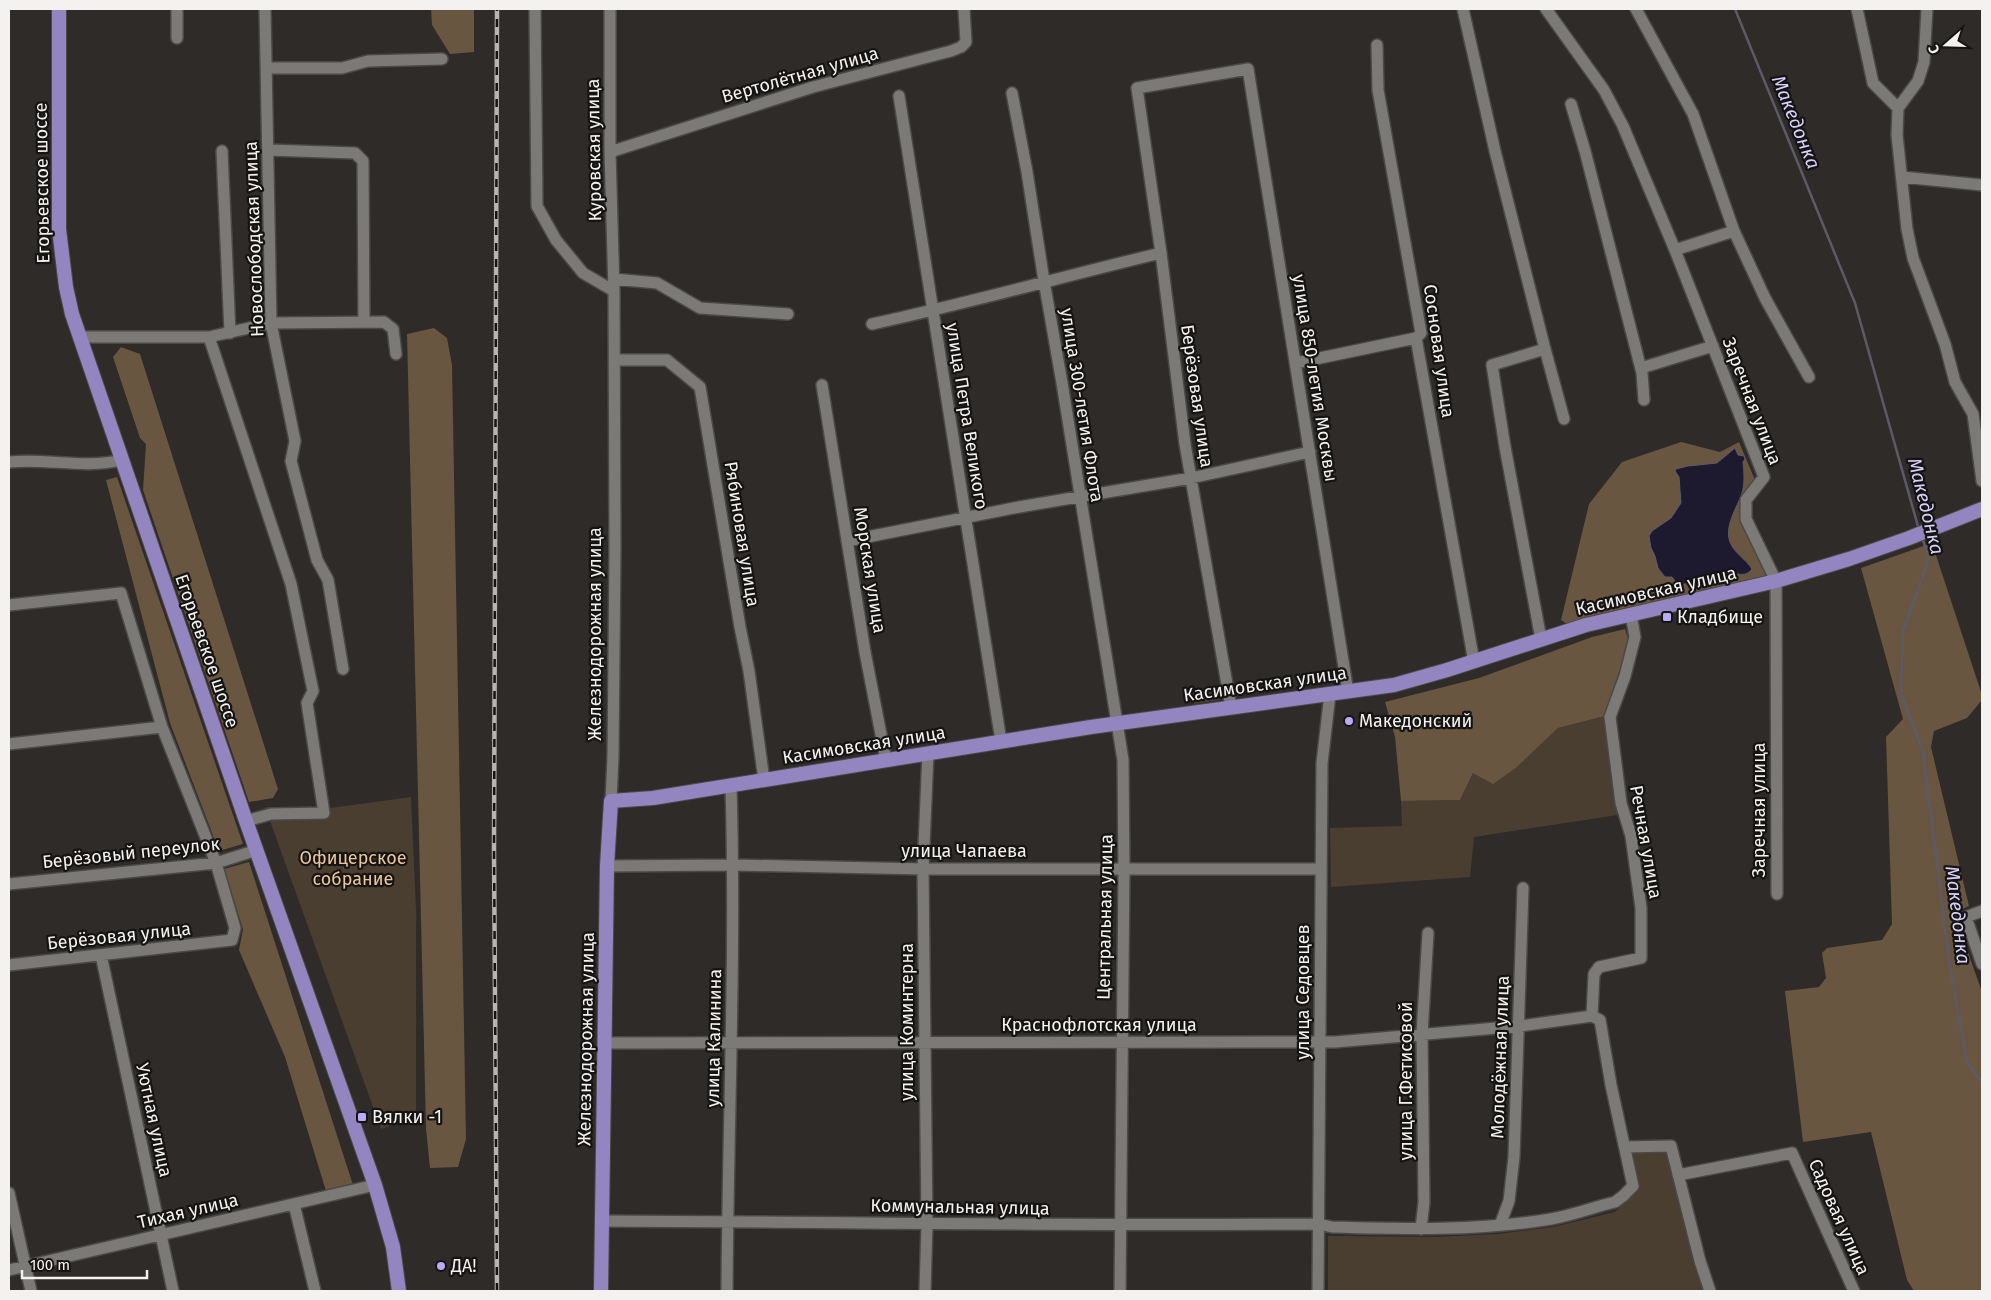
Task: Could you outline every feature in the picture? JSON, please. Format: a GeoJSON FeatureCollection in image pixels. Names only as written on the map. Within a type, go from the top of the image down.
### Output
{"type":"FeatureCollection","features":[{"type":"Feature","properties":{"kind":"main road","name":"Егорьевское шоссе"},"geometry":{"type":"LineString","coordinates":[[59,9],[59,229],[66,287],[79,336],[246,821],[375,1185],[393,1247],[399,1291]]}},
{"type":"Feature","properties":{"kind":"main road","name":"Касимовская улица"},"geometry":{"type":"LineString","coordinates":[[611,801],[653,798],[1118,722],[1348,692],[1412,681],[1586,625],[1776,581],[1909,538],[1982,508]]}},
{"type":"Feature","properties":{"kind":"main road","name":"Железнодорожная улица"},"geometry":{"type":"LineString","coordinates":[[601,1291],[607,866],[611,801]]}},
{"type":"Feature","properties":{"kind":"street"},"geometry":{"type":"LineString","coordinates":[[177,9],[177,38]]}},
{"type":"Feature","properties":{"kind":"street","name":"Новослободская улица"},"geometry":{"type":"LineString","coordinates":[[265,9],[271,324],[295,441],[291,461],[317,560],[328,580],[343,669]]}},
{"type":"Feature","properties":{"kind":"street"},"geometry":{"type":"LineString","coordinates":[[535,9],[537,206],[556,240],[584,273],[614,291]]}},
{"type":"Feature","properties":{"kind":"street","name":"Куровская улица"},"geometry":{"type":"LineString","coordinates":[[610,9],[610,152],[614,291]]}},
{"type":"Feature","properties":{"kind":"street","name":"Вертолётная улица"},"geometry":{"type":"LineString","coordinates":[[610,152],[813,87],[961,47],[966,42],[964,9]]}},
{"type":"Feature","properties":{"kind":"street"},"geometry":{"type":"LineString","coordinates":[[1463,9],[1495,151],[1564,419]]}},
{"type":"Feature","properties":{"kind":"street","name":"Заречная улица"},"geometry":{"type":"LineString","coordinates":[[1546,9],[1604,90],[1623,126],[1675,250],[1764,477],[1746,500],[1746,519],[1776,581],[1776,894]]}},
{"type":"Feature","properties":{"kind":"street"},"geometry":{"type":"LineString","coordinates":[[1636,9],[1693,114],[1734,231],[1765,298],[1809,377]]}},
{"type":"Feature","properties":{"kind":"street"},"geometry":{"type":"LineString","coordinates":[[1857,9],[1873,83],[1898,108]]}},
{"type":"Feature","properties":{"kind":"street"},"geometry":{"type":"LineString","coordinates":[[1927,9],[1924,62],[1918,81],[1898,108],[1897,135],[1907,229],[1913,258],[1937,318],[1955,382],[1973,414],[1979,437],[1982,481]]}},
{"type":"Feature","properties":{"kind":"street","name":"Сосновая улица"},"geometry":{"type":"LineString","coordinates":[[1376,45],[1378,90],[1421,333],[1416,338],[1474,662]]}},
{"type":"Feature","properties":{"kind":"street"},"geometry":{"type":"LineString","coordinates":[[266,68],[342,68],[368,61],[442,59]]}},
{"type":"Feature","properties":{"kind":"street","name":"Берёзовая улица"},"geometry":{"type":"LineString","coordinates":[[1231,708],[1185,444],[1161,253],[1137,88],[1248,69]]}},
{"type":"Feature","properties":{"kind":"street","name":"улица 850-летия Москвы"},"geometry":{"type":"LineString","coordinates":[[1248,69],[1348,692]]}},
{"type":"Feature","properties":{"kind":"street","name":"улица 300-летия Флота"},"geometry":{"type":"LineString","coordinates":[[1012,93],[1027,172],[1079,497],[1118,722]]}},
{"type":"Feature","properties":{"kind":"street","name":"улица Петра Великого"},"geometry":{"type":"LineString","coordinates":[[899,96],[1001,741]]}},
{"type":"Feature","properties":{"kind":"street"},"geometry":{"type":"LineString","coordinates":[[1571,104],[1641,368],[1644,400]]}},
{"type":"Feature","properties":{"kind":"street"},"geometry":{"type":"LineString","coordinates":[[269,150],[355,153],[363,161],[364,322]]}},
{"type":"Feature","properties":{"kind":"street"},"geometry":{"type":"LineString","coordinates":[[222,151],[230,333]]}},
{"type":"Feature","properties":{"kind":"street"},"geometry":{"type":"LineString","coordinates":[[1902,177],[1982,185]]}},
{"type":"Feature","properties":{"kind":"street"},"geometry":{"type":"LineString","coordinates":[[1675,250],[1734,231]]}},
{"type":"Feature","properties":{"kind":"street"},"geometry":{"type":"LineString","coordinates":[[872,324],[932,311],[1044,281],[1161,253]]}},
{"type":"Feature","properties":{"kind":"street"},"geometry":{"type":"LineString","coordinates":[[614,279],[657,282],[700,308],[788,314]]}},
{"type":"Feature","properties":{"kind":"street","name":"Железнодорожная улица"},"geometry":{"type":"LineString","coordinates":[[611,801],[615,549],[614,291]]}},
{"type":"Feature","properties":{"kind":"street"},"geometry":{"type":"LineString","coordinates":[[79,336],[209,337],[271,324],[384,322],[392,329],[396,354]]}},
{"type":"Feature","properties":{"kind":"street"},"geometry":{"type":"LineString","coordinates":[[209,337],[292,584],[313,691],[307,703],[324,813],[271,814],[246,821]]}},
{"type":"Feature","properties":{"kind":"street"},"geometry":{"type":"LineString","coordinates":[[1296,363],[1416,338]]}},
{"type":"Feature","properties":{"kind":"street"},"geometry":{"type":"LineString","coordinates":[[1641,368],[1713,346]]}},
{"type":"Feature","properties":{"kind":"street"},"geometry":{"type":"LineString","coordinates":[[1542,639],[1505,447],[1492,365],[1545,349]]}},
{"type":"Feature","properties":{"kind":"street","name":"Рябиновая улица"},"geometry":{"type":"LineString","coordinates":[[615,360],[668,360],[700,387],[749,671],[764,780]]}},
{"type":"Feature","properties":{"kind":"street","name":"Морская улица"},"geometry":{"type":"LineString","coordinates":[[822,385],[865,652],[886,760]]}},
{"type":"Feature","properties":{"kind":"street"},"geometry":{"type":"LineString","coordinates":[[847,541],[965,517],[1191,478],[1310,452]]}},
{"type":"Feature","properties":{"kind":"street"},"geometry":{"type":"LineString","coordinates":[[9,462],[33,460],[89,465],[122,460]]}},
{"type":"Feature","properties":{"kind":"street"},"geometry":{"type":"LineString","coordinates":[[9,605],[121,593],[162,727],[216,863]]}},
{"type":"Feature","properties":{"kind":"street","name":"Речная улица"},"geometry":{"type":"LineString","coordinates":[[1592,1016],[1594,974],[1599,967],[1641,958],[1639,899],[1631,836],[1621,803],[1610,717],[1625,676],[1635,637],[1631,615]]}},
{"type":"Feature","properties":{"kind":"street","name":"улица Седовцев"},"geometry":{"type":"LineString","coordinates":[[1318,1291],[1322,763],[1330,694]]}},
{"type":"Feature","properties":{"kind":"street","name":"Центральная улица"},"geometry":{"type":"LineString","coordinates":[[1118,722],[1123,762],[1124,869],[1120,1291]]}},
{"type":"Feature","properties":{"kind":"street"},"geometry":{"type":"LineString","coordinates":[[9,744],[162,727]]}},
{"type":"Feature","properties":{"kind":"street","name":"улица Коминтерна"},"geometry":{"type":"LineString","coordinates":[[925,1291],[927,1224],[923,869],[928,753]]}},
{"type":"Feature","properties":{"kind":"street","name":"улица Калинина"},"geometry":{"type":"LineString","coordinates":[[727,1291],[734,865],[731,786]]}},
{"type":"Feature","properties":{"kind":"street","name":"Берёзовый переулок"},"geometry":{"type":"LineString","coordinates":[[9,884],[216,863],[257,850]]}},
{"type":"Feature","properties":{"kind":"street","name":"Берёзовая улица"},"geometry":{"type":"LineString","coordinates":[[9,965],[232,940],[236,928],[216,863]]}},
{"type":"Feature","properties":{"kind":"street","name":"улица Чапаева"},"geometry":{"type":"LineString","coordinates":[[607,866],[734,865],[923,869],[1321,869]]}},
{"type":"Feature","properties":{"kind":"street","name":"Молодёжная улица"},"geometry":{"type":"LineString","coordinates":[[1500,1225],[1509,1201],[1514,1157],[1520,1026],[1523,888]]}},
{"type":"Feature","properties":{"kind":"street"},"geometry":{"type":"LineString","coordinates":[[1982,911],[1966,917],[1982,964]]}},
{"type":"Feature","properties":{"kind":"street","name":"улица Г.Фетисовой"},"geometry":{"type":"LineString","coordinates":[[1421,1229],[1424,1202],[1422,1034],[1428,933]]}},
{"type":"Feature","properties":{"kind":"street","name":"Уютная улица"},"geometry":{"type":"LineString","coordinates":[[101,955],[173,1291]]}},
{"type":"Feature","properties":{"kind":"street"},"geometry":{"type":"LineString","coordinates":[[1592,1016],[1600,1020],[1611,1085],[1625,1148],[1671,1146],[1700,1261],[1710,1291]]}},
{"type":"Feature","properties":{"kind":"street","name":"Краснофлотская улица"},"geometry":{"type":"LineString","coordinates":[[605,1043],[1335,1042],[1520,1026],[1592,1016]]}},
{"type":"Feature","properties":{"kind":"street","name":"Коммунальная улица"},"geometry":{"type":"LineString","coordinates":[[602,1221],[1121,1225],[1319,1224],[1332,1227],[1421,1229],[1500,1225],[1553,1218],[1615,1202],[1633,1186],[1625,1148]]}},
{"type":"Feature","properties":{"kind":"street","name":"Садовая улица"},"geometry":{"type":"LineString","coordinates":[[1678,1175],[1792,1153],[1854,1291]]}},
{"type":"Feature","properties":{"kind":"street","name":"Тихая улица"},"geometry":{"type":"LineString","coordinates":[[9,1270],[375,1185]]}},
{"type":"Feature","properties":{"kind":"street"},"geometry":{"type":"LineString","coordinates":[[9,1193],[31,1291]]}},
{"type":"Feature","properties":{"kind":"street"},"geometry":{"type":"LineString","coordinates":[[294,1204],[315,1291]]}},
{"type":"Feature","properties":{"kind":"green space"},"geometry":{"type":"Polygon","coordinates":[[[1219,689],[1220,700],[1194,704],[1193,692],[1219,689]]]}},
{"type":"Feature","properties":{"kind":"green space"},"geometry":{"type":"Polygon","coordinates":[[[1605,716],[1611,777],[1618,815],[1474,837],[1470,877],[1331,887],[1330,828],[1402,826],[1401,801],[1460,800],[1473,773],[1517,767],[1558,728],[1605,716]]]}},
{"type":"Feature","properties":{"kind":"green space","name":"Офицерское собрание"},"geometry":{"type":"Polygon","coordinates":[[[411,797],[416,909],[416,1117],[381,1129],[265,807],[316,810],[411,797]]]}},
{"type":"Feature","properties":{"kind":"green space"},"geometry":{"type":"Polygon","coordinates":[[[1667,1151],[1706,1291],[1328,1291],[1328,1236],[1436,1237],[1498,1234],[1553,1227],[1615,1212],[1638,1189],[1632,1152],[1667,1151]]]}},
{"type":"Feature","properties":{"kind":"shaded area"},"geometry":{"type":"Polygon","coordinates":[[[431,9],[474,9],[474,52],[450,54],[432,25],[431,9]]]}},
{"type":"Feature","properties":{"kind":"shaded area"},"geometry":{"type":"Polygon","coordinates":[[[434,328],[447,338],[452,365],[466,1139],[458,1167],[430,1168],[426,1129],[407,334],[434,328]]]}},
{"type":"Feature","properties":{"kind":"shaded area"},"geometry":{"type":"Polygon","coordinates":[[[121,347],[140,354],[278,789],[273,798],[249,802],[143,490],[146,444],[140,438],[113,357],[121,347]]]}},
{"type":"Feature","properties":{"kind":"shaded area"},"geometry":{"type":"Polygon","coordinates":[[[1681,442],[1720,452],[1739,442],[1755,480],[1744,496],[1740,521],[1771,579],[1567,624],[1561,620],[1589,504],[1622,462],[1681,442]]]}},
{"type":"Feature","properties":{"kind":"shaded area"},"geometry":{"type":"Polygon","coordinates":[[[1735,448],[1738,455],[1744,456],[1745,459],[1743,462],[1744,481],[1742,493],[1730,523],[1729,536],[1734,549],[1752,569],[1744,574],[1723,574],[1678,585],[1672,577],[1665,577],[1658,568],[1649,536],[1652,531],[1671,518],[1681,503],[1679,477],[1675,471],[1676,469],[1688,466],[1717,463],[1735,448]]]}},
{"type":"Feature","properties":{"kind":"shaded area"},"geometry":{"type":"Polygon","coordinates":[[[117,477],[243,844],[219,851],[170,723],[106,480],[117,477]]]}},
{"type":"Feature","properties":{"kind":"shaded area"},"geometry":{"type":"Polygon","coordinates":[[[1932,543],[1982,695],[1982,700],[1967,718],[1934,731],[1931,747],[1969,906],[1960,910],[1957,921],[1982,992],[1982,1291],[1914,1291],[1907,1280],[1871,1132],[1803,1142],[1785,991],[1819,987],[1826,978],[1822,953],[1827,948],[1882,940],[1892,924],[1886,737],[1903,719],[1861,568],[1932,543]]]}},
{"type":"Feature","properties":{"kind":"shaded area"},"geometry":{"type":"Polygon","coordinates":[[[1625,629],[1629,641],[1605,716],[1558,728],[1517,767],[1493,784],[1473,773],[1460,800],[1401,801],[1395,737],[1385,702],[1479,678],[1592,637],[1625,629]]]}},
{"type":"Feature","properties":{"kind":"shaded area"},"geometry":{"type":"Polygon","coordinates":[[[249,862],[353,1185],[326,1191],[285,1057],[239,950],[243,929],[224,869],[249,862]]]}},
{"type":"Feature","properties":{"kind":"waterway","name":"Македонка"},"geometry":{"type":"LineString","coordinates":[[1735,9],[1855,303],[1919,530]]}},
{"type":"Feature","properties":{"kind":"waterway","name":"Македонка"},"geometry":{"type":"LineString","coordinates":[[1922,537],[1929,559],[1903,631],[1901,694],[1923,751],[1950,967],[1967,1062],[1982,1083]]}},
{"type":"Feature","properties":{"kind":"railway"},"geometry":{"type":"LineString","coordinates":[[497,9],[494,849],[497,1291]]}},
{"type":"Feature","properties":{"kind":"place","name":"Кладбище"},"geometry":{"type":"Point","coordinates":[1667,617]}},
{"type":"Feature","properties":{"kind":"place","name":"Македонский"},"geometry":{"type":"Point","coordinates":[1349,721]}},
{"type":"Feature","properties":{"kind":"place","name":"Вялки -1"},"geometry":{"type":"Point","coordinates":[362,1117]}},
{"type":"Feature","properties":{"kind":"place","name":"ДА!"},"geometry":{"type":"Point","coordinates":[441,1266]}}]}
